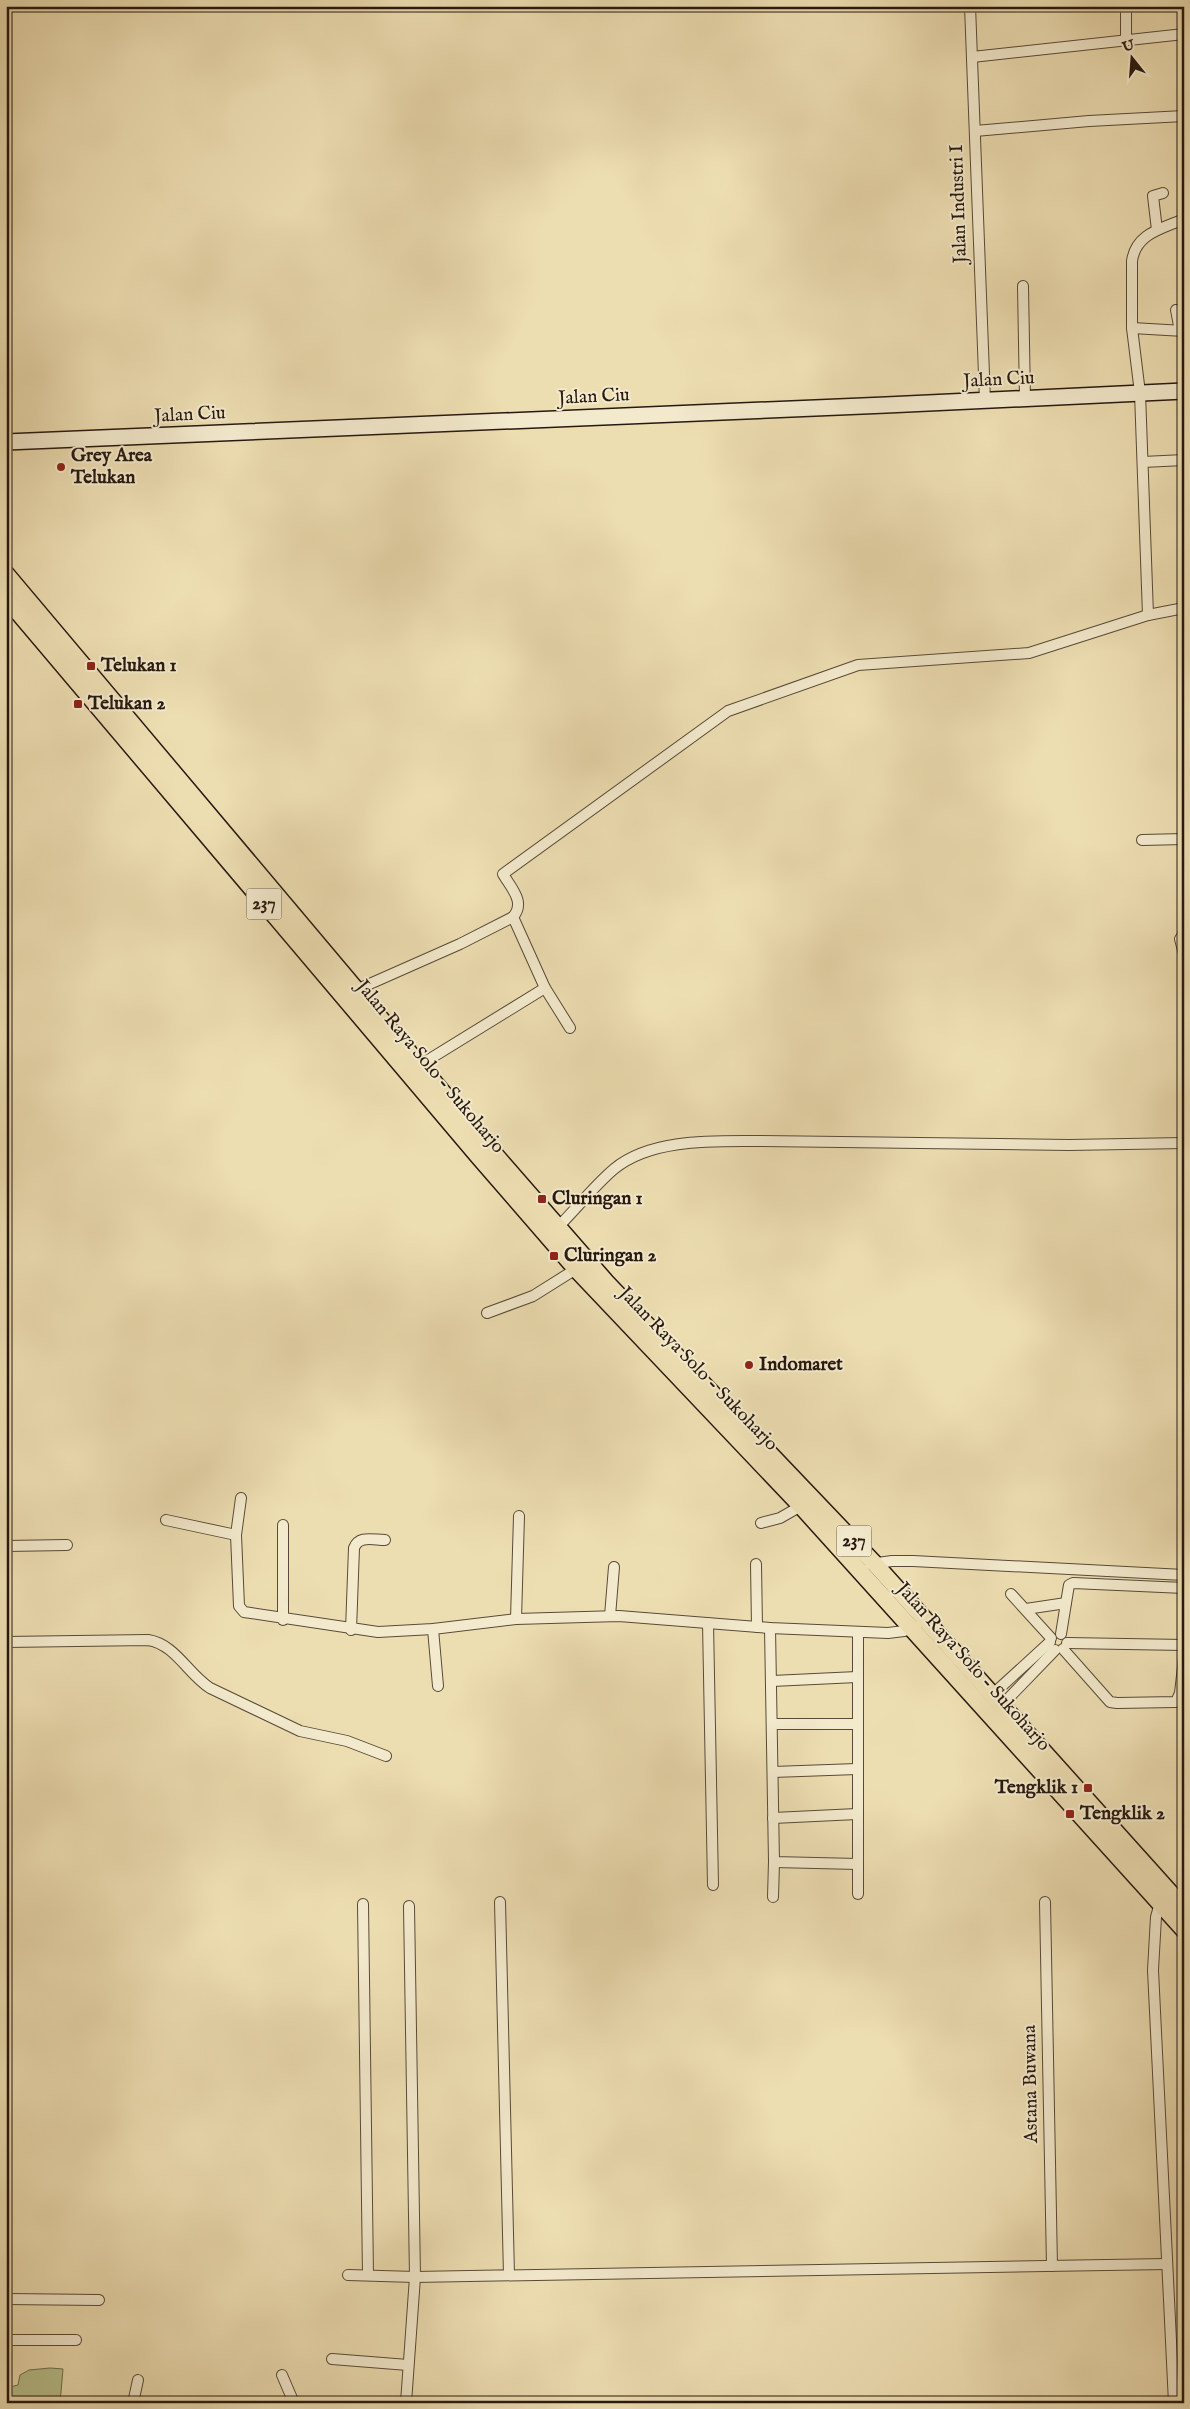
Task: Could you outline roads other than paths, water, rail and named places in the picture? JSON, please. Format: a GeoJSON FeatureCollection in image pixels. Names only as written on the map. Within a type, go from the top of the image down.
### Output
{"type":"FeatureCollection","features":[{"type":"Feature","properties":{"kind":"main road","name":"237"},"geometry":{"type":"LineString","coordinates":[[6,574],[49,638]]}},
{"type":"Feature","properties":{"kind":"main road","name":"237"},"geometry":{"type":"LineString","coordinates":[[8,602],[49,638]]}},
{"type":"Feature","properties":{"kind":"main road","name":"Jalan Raya Solo - Sukoharjo"},"geometry":{"type":"LineString","coordinates":[[49,638],[518,1191],[576,1269],[801,1506],[911,1630],[1173,1907]]}},
{"type":"Feature","properties":{"kind":"main road","name":"Jalan Raya Solo - Sukoharjo"},"geometry":{"type":"LineString","coordinates":[[99,697],[420,1065],[492,1161]]}},
{"type":"Feature","properties":{"kind":"main road","name":"Jalan Raya Solo - Sukoharjo"},"geometry":{"type":"LineString","coordinates":[[518,1191],[558,1227],[606,1282],[874,1562],[997,1700],[1173,1907],[1184,1930]]}},
{"type":"Feature","properties":{"kind":"street","name":"Jalan Industri I"},"geometry":{"type":"LineString","coordinates":[[970,6],[985,401]]}},
{"type":"Feature","properties":{"kind":"street"},"geometry":{"type":"LineString","coordinates":[[1126,6],[1126,40]]}},
{"type":"Feature","properties":{"kind":"street"},"geometry":{"type":"LineString","coordinates":[[972,57],[1184,34]]}},
{"type":"Feature","properties":{"kind":"street"},"geometry":{"type":"LineString","coordinates":[[975,131],[1089,120],[1184,116]]}},
{"type":"Feature","properties":{"kind":"street"},"geometry":{"type":"LineString","coordinates":[[1157,230],[1153,196],[1163,193]]}},
{"type":"Feature","properties":{"kind":"street"},"geometry":{"type":"LineString","coordinates":[[1148,615],[1140,393],[1132,328],[1131,272],[1134,252],[1138,242],[1157,230],[1184,219]]}},
{"type":"Feature","properties":{"kind":"street"},"geometry":{"type":"LineString","coordinates":[[1023,286],[1024,399]]}},
{"type":"Feature","properties":{"kind":"street"},"geometry":{"type":"LineString","coordinates":[[1132,328],[1182,331],[1176,310]]}},
{"type":"Feature","properties":{"kind":"street","name":"Jalan Ciu"},"geometry":{"type":"LineString","coordinates":[[6,442],[985,401],[1184,390]]}},
{"type":"Feature","properties":{"kind":"street"},"geometry":{"type":"LineString","coordinates":[[1143,462],[1184,460]]}},
{"type":"Feature","properties":{"kind":"street"},"geometry":{"type":"LineString","coordinates":[[356,990],[460,944],[513,917],[518,911],[518,901],[503,874],[720,716],[737,706],[810,683],[836,671],[858,665],[1029,653],[1148,615],[1184,608]]}},
{"type":"Feature","properties":{"kind":"street"},"geometry":{"type":"LineString","coordinates":[[1142,840],[1184,839]]}},
{"type":"Feature","properties":{"kind":"street"},"geometry":{"type":"LineString","coordinates":[[513,917],[545,988],[570,1028]]}},
{"type":"Feature","properties":{"kind":"street"},"geometry":{"type":"LineString","coordinates":[[1184,933],[1180,940],[1184,954]]}},
{"type":"Feature","properties":{"kind":"street"},"geometry":{"type":"LineString","coordinates":[[420,1065],[545,988]]}},
{"type":"Feature","properties":{"kind":"street"},"geometry":{"type":"LineString","coordinates":[[558,1227],[614,1169],[625,1161],[643,1152],[680,1145],[713,1141],[1068,1145],[1184,1142]]}},
{"type":"Feature","properties":{"kind":"street"},"geometry":{"type":"LineString","coordinates":[[486,1313],[533,1296],[576,1269]]}},
{"type":"Feature","properties":{"kind":"street"},"geometry":{"type":"LineString","coordinates":[[241,1498],[236,1535],[240,1606],[244,1612],[283,1620],[378,1632],[433,1629],[516,1619],[610,1616],[770,1628],[888,1633],[911,1630],[926,1621]]}},
{"type":"Feature","properties":{"kind":"street"},"geometry":{"type":"LineString","coordinates":[[761,1523],[780,1518],[801,1506]]}},
{"type":"Feature","properties":{"kind":"street"},"geometry":{"type":"LineString","coordinates":[[516,1619],[519,1516]]}},
{"type":"Feature","properties":{"kind":"street"},"geometry":{"type":"LineString","coordinates":[[166,1520],[236,1535]]}},
{"type":"Feature","properties":{"kind":"street"},"geometry":{"type":"LineString","coordinates":[[283,1525],[283,1620]]}},
{"type":"Feature","properties":{"kind":"street"},"geometry":{"type":"LineString","coordinates":[[351,1630],[354,1548],[356,1542],[363,1539],[385,1540]]}},
{"type":"Feature","properties":{"kind":"street"},"geometry":{"type":"LineString","coordinates":[[6,1546],[67,1545]]}},
{"type":"Feature","properties":{"kind":"street"},"geometry":{"type":"LineString","coordinates":[[858,1569],[874,1562],[913,1561],[1184,1575]]}},
{"type":"Feature","properties":{"kind":"street"},"geometry":{"type":"LineString","coordinates":[[756,1564],[757,1627]]}},
{"type":"Feature","properties":{"kind":"street"},"geometry":{"type":"LineString","coordinates":[[610,1616],[614,1568]]}},
{"type":"Feature","properties":{"kind":"street"},"geometry":{"type":"LineString","coordinates":[[997,1700],[1058,1643],[1069,1585],[1073,1583],[1184,1588]]}},
{"type":"Feature","properties":{"kind":"street"},"geometry":{"type":"LineString","coordinates":[[1011,1594],[1058,1643],[1105,1698],[1118,1704],[1176,1702],[1180,1693],[1184,1658]]}},
{"type":"Feature","properties":{"kind":"street"},"geometry":{"type":"LineString","coordinates":[[1026,1609],[1066,1603]]}},
{"type":"Feature","properties":{"kind":"street"},"geometry":{"type":"LineString","coordinates":[[708,1623],[712,1885]]}},
{"type":"Feature","properties":{"kind":"street"},"geometry":{"type":"LineString","coordinates":[[770,1628],[773,1724],[773,1897]]}},
{"type":"Feature","properties":{"kind":"street"},"geometry":{"type":"LineString","coordinates":[[433,1629],[438,1686]]}},
{"type":"Feature","properties":{"kind":"street"},"geometry":{"type":"LineString","coordinates":[[858,1632],[856,1677],[858,1894]]}},
{"type":"Feature","properties":{"kind":"street"},"geometry":{"type":"LineString","coordinates":[[6,1642],[148,1640],[159,1642],[201,1682],[210,1688],[300,1731],[347,1741],[386,1756]]}},
{"type":"Feature","properties":{"kind":"street"},"geometry":{"type":"LineString","coordinates":[[1058,1643],[1184,1645]]}},
{"type":"Feature","properties":{"kind":"street"},"geometry":{"type":"LineString","coordinates":[[772,1681],[856,1677]]}},
{"type":"Feature","properties":{"kind":"street"},"geometry":{"type":"LineString","coordinates":[[773,1724],[857,1724]]}},
{"type":"Feature","properties":{"kind":"street"},"geometry":{"type":"LineString","coordinates":[[773,1772],[857,1769]]}},
{"type":"Feature","properties":{"kind":"street"},"geometry":{"type":"LineString","coordinates":[[774,1818],[858,1814]]}},
{"type":"Feature","properties":{"kind":"street"},"geometry":{"type":"LineString","coordinates":[[774,1862],[858,1864]]}},
{"type":"Feature","properties":{"kind":"street"},"geometry":{"type":"LineString","coordinates":[[500,1902],[508,2275]]}},
{"type":"Feature","properties":{"kind":"street","name":"Astana Buwana"},"geometry":{"type":"LineString","coordinates":[[1045,1902],[1052,2266]]}},
{"type":"Feature","properties":{"kind":"street"},"geometry":{"type":"LineString","coordinates":[[363,1904],[368,2275]]}},
{"type":"Feature","properties":{"kind":"street"},"geometry":{"type":"LineString","coordinates":[[406,2403],[415,2277],[409,1906]]}},
{"type":"Feature","properties":{"kind":"street"},"geometry":{"type":"LineString","coordinates":[[1173,1907],[1156,1917],[1153,1970],[1174,2403]]}},
{"type":"Feature","properties":{"kind":"street"},"geometry":{"type":"LineString","coordinates":[[348,2275],[415,2277],[1167,2264]]}},
{"type":"Feature","properties":{"kind":"street"},"geometry":{"type":"LineString","coordinates":[[6,2299],[99,2300]]}},
{"type":"Feature","properties":{"kind":"street"},"geometry":{"type":"LineString","coordinates":[[6,2340],[76,2340]]}},
{"type":"Feature","properties":{"kind":"street"},"geometry":{"type":"LineString","coordinates":[[332,2359],[408,2365]]}},
{"type":"Feature","properties":{"kind":"street"},"geometry":{"type":"LineString","coordinates":[[282,2375],[294,2403]]}},
{"type":"Feature","properties":{"kind":"street"},"geometry":{"type":"LineString","coordinates":[[133,2403],[138,2380]]}},
{"type":"Feature","properties":{"kind":"place","name":"Grey Area Telukan"},"geometry":{"type":"Point","coordinates":[61,467]}},
{"type":"Feature","properties":{"kind":"place","name":"Telukan 1"},"geometry":{"type":"Point","coordinates":[91,666]}},
{"type":"Feature","properties":{"kind":"place","name":"Telukan 2"},"geometry":{"type":"Point","coordinates":[78,704]}},
{"type":"Feature","properties":{"kind":"place","name":"Cluringan 1"},"geometry":{"type":"Point","coordinates":[542,1199]}},
{"type":"Feature","properties":{"kind":"place","name":"Cluringan 2"},"geometry":{"type":"Point","coordinates":[554,1256]}},
{"type":"Feature","properties":{"kind":"place","name":"Indomaret"},"geometry":{"type":"Point","coordinates":[749,1365]}},
{"type":"Feature","properties":{"kind":"place","name":"Tengklik 1"},"geometry":{"type":"Point","coordinates":[1088,1788]}},
{"type":"Feature","properties":{"kind":"place","name":"Tengklik 2"},"geometry":{"type":"Point","coordinates":[1070,1814]}}]}
